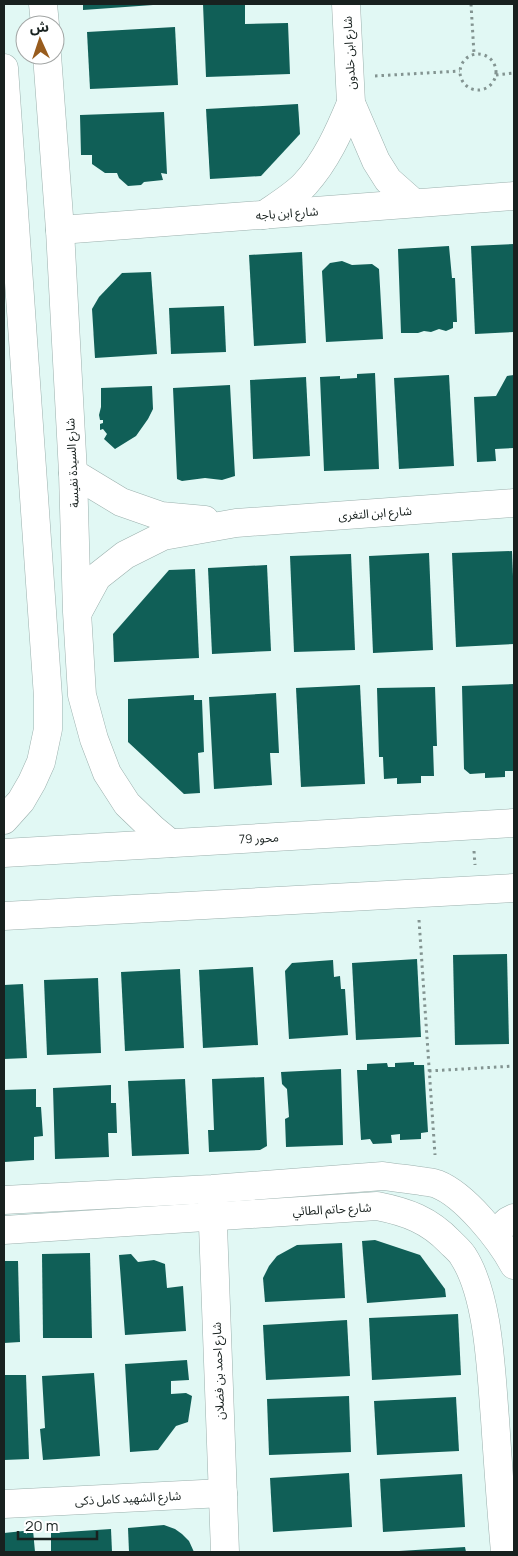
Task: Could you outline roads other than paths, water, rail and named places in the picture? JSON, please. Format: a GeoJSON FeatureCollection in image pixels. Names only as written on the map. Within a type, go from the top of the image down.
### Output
{"type":"FeatureCollection","features":[{"type":"Feature","properties":{"kind":"street","name":"شارع ابن خلدون"},"geometry":{"type":"LineString","coordinates":[[346,4],[350,90],[376,161],[388,180],[414,203]]}},
{"type":"Feature","properties":{"kind":"street","name":"شارع السيدة نفيسة"},"geometry":{"type":"LineString","coordinates":[[48,65],[60,230],[73,473],[77,612],[82,695],[106,773],[127,804],[170,843]]}},
{"type":"Feature","properties":{"kind":"street"},"geometry":{"type":"LineString","coordinates":[[4,68],[48,696],[48,729],[41,762],[21,801],[4,820]]}},
{"type":"Feature","properties":{"kind":"street","name":"شارع ابن خلدون"},"geometry":{"type":"LineString","coordinates":[[264,215],[304,186],[322,163],[336,138],[350,90]]}},
{"type":"Feature","properties":{"kind":"street","name":"شارع ابن باجه"},"geometry":{"type":"LineString","coordinates":[[60,230],[514,196]]}},
{"type":"Feature","properties":{"kind":"street","name":"شارع ابن التغرى"},"geometry":{"type":"LineString","coordinates":[[73,473],[121,502],[161,516],[236,523]]}},
{"type":"Feature","properties":{"kind":"street","name":"شارع ابن التغرى"},"geometry":{"type":"LineString","coordinates":[[77,612],[97,577],[125,555],[163,536],[236,523],[514,503]]}},
{"type":"Feature","properties":{"kind":"street"},"geometry":{"type":"LineString","coordinates":[[48,696],[82,695]]}},
{"type":"Feature","properties":{"kind":"street","name":"محور 79"},"geometry":{"type":"LineString","coordinates":[[4,852],[514,823]]}},
{"type":"Feature","properties":{"kind":"street"},"geometry":{"type":"LineString","coordinates":[[4,916],[514,888]]}},
{"type":"Feature","properties":{"kind":"street"},"geometry":{"type":"LineString","coordinates":[[4,1200],[212,1189],[383,1176],[436,1183],[458,1196],[478,1216],[504,1226],[514,1265]]}},
{"type":"Feature","properties":{"kind":"street","name":"شارع احمد بن فضلان"},"geometry":{"type":"LineString","coordinates":[[212,1189],[225,1552]]}},
{"type":"Feature","properties":{"kind":"street","name":"شارع حاتم الطائي"},"geometry":{"type":"LineString","coordinates":[[4,1230],[377,1206],[398,1210],[423,1220],[444,1236],[463,1256],[480,1297],[490,1354],[505,1552]]}},
{"type":"Feature","properties":{"kind":"street","name":"شارع الشهيد كامل ذكى"},"geometry":{"type":"LineString","coordinates":[[4,1504],[223,1493]]}}]}
